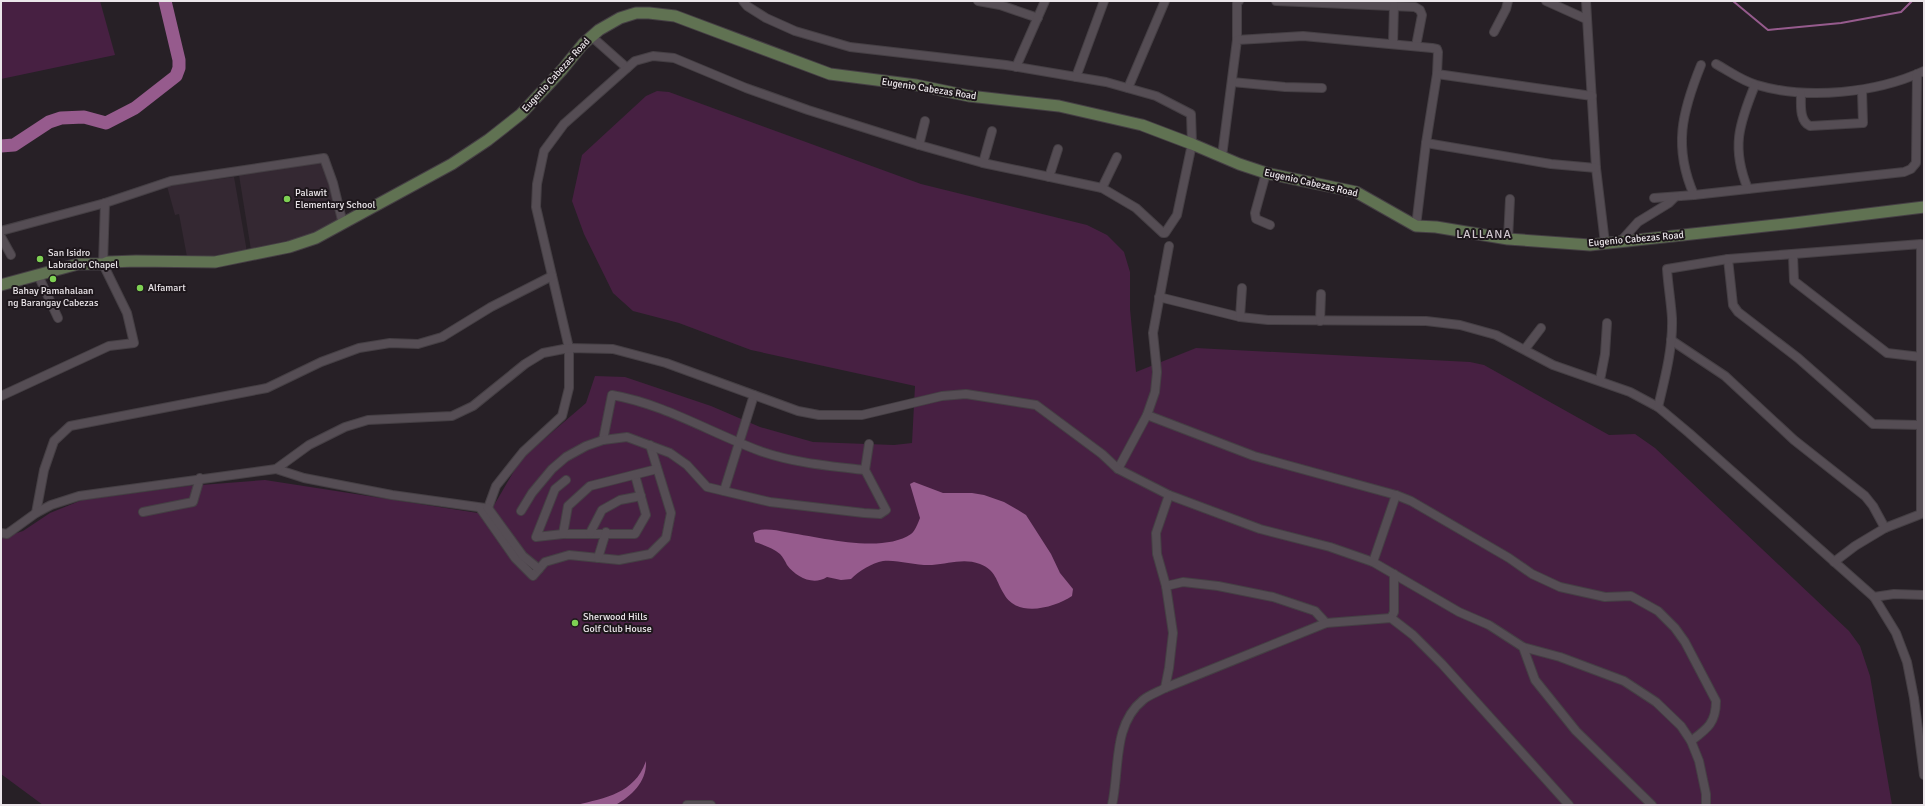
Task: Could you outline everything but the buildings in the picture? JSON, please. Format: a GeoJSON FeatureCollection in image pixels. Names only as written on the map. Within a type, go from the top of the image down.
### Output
{"type":"FeatureCollection","features":[{"type":"Feature","properties":{"kind":"street"},"geometry":{"type":"LineString","coordinates":[[484,508],[496,486],[523,452],[562,416],[569,388],[569,348],[536,207],[537,184],[544,151],[564,124],[635,61],[653,56],[674,58],[746,88],[919,145],[983,164],[1049,176],[1102,188],[1136,208],[1161,232],[1165,233],[1177,215],[1192,144],[1191,114],[1156,96],[1106,82],[1016,67],[850,47],[794,31],[766,18],[747,6],[743,1]]}},
{"type":"Feature","properties":{"kind":"street"},"geometry":{"type":"LineString","coordinates":[[978,1],[1000,5],[1038,18]]}},
{"type":"Feature","properties":{"kind":"street"},"geometry":{"type":"LineString","coordinates":[[1016,67],[1045,1]]}},
{"type":"Feature","properties":{"kind":"street"},"geometry":{"type":"LineString","coordinates":[[1076,77],[1104,1]]}},
{"type":"Feature","properties":{"kind":"street"},"geometry":{"type":"LineString","coordinates":[[1128,88],[1165,1]]}},
{"type":"Feature","properties":{"kind":"street"},"geometry":{"type":"LineString","coordinates":[[1222,156],[1237,40],[1237,3],[1239,1]]}},
{"type":"Feature","properties":{"kind":"street"},"geometry":{"type":"LineString","coordinates":[[1276,1],[1415,7],[1422,12],[1416,46]]}},
{"type":"Feature","properties":{"kind":"street"},"geometry":{"type":"LineString","coordinates":[[1494,32],[1506,10],[1508,1]]}},
{"type":"Feature","properties":{"kind":"street"},"geometry":{"type":"LineString","coordinates":[[1546,1],[1586,19]]}},
{"type":"Feature","properties":{"kind":"street"},"geometry":{"type":"LineString","coordinates":[[1586,1],[1596,168],[1605,243]]}},
{"type":"Feature","properties":{"kind":"street"},"geometry":{"type":"LineString","coordinates":[[1393,44],[1394,6]]}},
{"type":"Feature","properties":{"kind":"street","name":"Eugenio Cabezas Road"},"geometry":{"type":"LineString","coordinates":[[1,285],[13,280],[78,264],[103,264],[108,262],[136,261],[215,262],[290,247],[316,238],[452,164],[488,140],[521,114],[591,36],[627,15],[649,13],[675,16],[830,74],[916,85],[969,96],[1059,106],[1142,125],[1239,164],[1266,173],[1356,192],[1416,226],[1508,239],[1590,244],[1794,223],[1924,207]]}},
{"type":"Feature","properties":{"kind":"street"},"geometry":{"type":"LineString","coordinates":[[591,36],[627,68]]}},
{"type":"Feature","properties":{"kind":"street"},"geometry":{"type":"LineString","coordinates":[[1237,40],[1303,36],[1416,46],[1432,48],[1438,51],[1437,74],[1426,143],[1416,226]]}},
{"type":"Feature","properties":{"kind":"street"},"geometry":{"type":"LineString","coordinates":[[1654,198],[1904,172],[1911,169],[1916,164],[1921,73],[1862,90],[1801,93],[1755,85],[1716,64]]}},
{"type":"Feature","properties":{"kind":"street"},"geometry":{"type":"LineString","coordinates":[[1694,195],[1685,174],[1682,148],[1683,120],[1690,91],[1702,65]]}},
{"type":"Feature","properties":{"kind":"street"},"geometry":{"type":"LineString","coordinates":[[1437,74],[1592,96]]}},
{"type":"Feature","properties":{"kind":"street"},"geometry":{"type":"LineString","coordinates":[[1232,82],[1285,87],[1322,88]]}},
{"type":"Feature","properties":{"kind":"street"},"geometry":{"type":"LineString","coordinates":[[1748,189],[1741,172],[1738,153],[1738,135],[1742,116],[1755,85]]}},
{"type":"Feature","properties":{"kind":"street"},"geometry":{"type":"LineString","coordinates":[[1801,93],[1803,119],[1806,125],[1810,126],[1863,122],[1862,90]]}},
{"type":"Feature","properties":{"kind":"street"},"geometry":{"type":"LineString","coordinates":[[919,145],[925,121]]}},
{"type":"Feature","properties":{"kind":"street"},"geometry":{"type":"LineString","coordinates":[[983,164],[992,131]]}},
{"type":"Feature","properties":{"kind":"street"},"geometry":{"type":"LineString","coordinates":[[1426,143],[1552,164],[1596,168]]}},
{"type":"Feature","properties":{"kind":"street"},"geometry":{"type":"LineString","coordinates":[[1049,176],[1058,149]]}},
{"type":"Feature","properties":{"kind":"street"},"geometry":{"type":"LineString","coordinates":[[1102,188],[1117,157]]}},
{"type":"Feature","properties":{"kind":"street"},"geometry":{"type":"LineString","coordinates":[[1,231],[105,204],[171,181],[324,158],[333,183],[343,224]]}},
{"type":"Feature","properties":{"kind":"street"},"geometry":{"type":"LineString","coordinates":[[1266,173],[1255,213],[1256,219],[1270,225]]}},
{"type":"Feature","properties":{"kind":"street"},"geometry":{"type":"LineString","coordinates":[[1621,241],[1638,222],[1669,203],[1675,197]]}},
{"type":"Feature","properties":{"kind":"street"},"geometry":{"type":"LineString","coordinates":[[1508,239],[1510,199]]}},
{"type":"Feature","properties":{"kind":"street"},"geometry":{"type":"LineString","coordinates":[[1,396],[109,346],[134,343],[126,314],[103,264],[105,204]]}},
{"type":"Feature","properties":{"kind":"street"},"geometry":{"type":"LineString","coordinates":[[1,237],[11,255]]}},
{"type":"Feature","properties":{"kind":"street"},"geometry":{"type":"LineString","coordinates":[[1658,407],[1665,379],[1671,340],[1672,318],[1667,268],[1728,259],[1920,244],[1921,514],[1885,528],[1855,546],[1834,562]]}},
{"type":"Feature","properties":{"kind":"street"},"geometry":{"type":"LineString","coordinates":[[1118,469],[1147,415],[1155,392],[1157,372],[1153,333],[1169,246]]}},
{"type":"Feature","properties":{"kind":"street"},"geometry":{"type":"LineString","coordinates":[[1793,255],[1793,282],[1887,353],[1921,357]]}},
{"type":"Feature","properties":{"kind":"street"},"geometry":{"type":"LineString","coordinates":[[1728,259],[1733,305],[1738,312],[1798,358],[1873,424],[1920,425]]}},
{"type":"Feature","properties":{"kind":"street"},"geometry":{"type":"LineString","coordinates":[[38,275],[58,318]]}},
{"type":"Feature","properties":{"kind":"street"},"geometry":{"type":"LineString","coordinates":[[36,513],[44,470],[54,441],[70,426],[267,388],[321,362],[359,348],[390,343],[418,344],[442,337],[491,307],[552,276]]}},
{"type":"Feature","properties":{"kind":"street"},"geometry":{"type":"LineString","coordinates":[[1240,317],[1242,288]]}},
{"type":"Feature","properties":{"kind":"street"},"geometry":{"type":"LineString","coordinates":[[1320,321],[1321,294]]}},
{"type":"Feature","properties":{"kind":"street"},"geometry":{"type":"LineString","coordinates":[[1159,297],[1240,317],[1268,320],[1426,321],[1460,324],[1496,336],[1553,364],[1630,392],[1658,407],[1689,432],[1874,597],[1896,633],[1907,662],[1914,698],[1924,775]]}},
{"type":"Feature","properties":{"kind":"street"},"geometry":{"type":"LineString","coordinates":[[1600,380],[1605,354],[1607,323]]}},
{"type":"Feature","properties":{"kind":"street"},"geometry":{"type":"LineString","coordinates":[[1525,349],[1541,328]]}},
{"type":"Feature","properties":{"kind":"street"},"geometry":{"type":"LineString","coordinates":[[1671,340],[1725,376],[1794,440],[1864,496],[1873,506],[1885,528]]}},
{"type":"Feature","properties":{"kind":"street"},"geometry":{"type":"LineString","coordinates":[[276,469],[309,445],[345,427],[368,420],[452,416],[473,406],[525,364],[543,353],[569,348],[613,350],[658,361],[798,411],[819,415],[862,415],[942,396],[966,394],[1036,404],[1102,454],[1118,469],[1169,495],[1260,529],[1330,547],[1374,562],[1459,612],[1489,626],[1523,647],[1560,657],[1624,681],[1656,702],[1681,726],[1691,741],[1699,761],[1706,794],[1706,805]]}},
{"type":"Feature","properties":{"kind":"street"},"geometry":{"type":"LineString","coordinates":[[604,440],[612,395],[658,408],[739,442],[798,461],[866,470]]}},
{"type":"Feature","properties":{"kind":"street"},"geometry":{"type":"LineString","coordinates":[[724,491],[754,395]]}},
{"type":"Feature","properties":{"kind":"street"},"geometry":{"type":"LineString","coordinates":[[1147,415],[1254,456],[1396,495],[1411,501],[1509,558],[1532,574],[1560,587],[1605,597],[1631,596],[1658,612],[1675,628],[1685,642],[1716,701],[1716,712],[1711,724],[1691,741]]}},
{"type":"Feature","properties":{"kind":"street"},"geometry":{"type":"LineString","coordinates":[[522,511],[532,493],[552,469],[566,457],[586,446],[604,440],[627,437],[670,453],[687,465],[707,487],[770,502],[880,514],[886,510],[866,470],[869,444]]}},
{"type":"Feature","properties":{"kind":"street"},"geometry":{"type":"LineString","coordinates":[[484,508],[515,558],[533,576],[545,562],[569,555],[619,560],[650,554],[666,538],[671,512],[650,445]]}},
{"type":"Feature","properties":{"kind":"street"},"geometry":{"type":"LineString","coordinates":[[1,533],[7,534],[36,513],[51,505],[79,496],[200,478],[276,469],[304,478],[392,495],[484,508],[523,556],[539,569]]}},
{"type":"Feature","properties":{"kind":"street"},"geometry":{"type":"LineString","coordinates":[[563,534],[568,506],[590,486],[657,469]]}},
{"type":"Feature","properties":{"kind":"street"},"geometry":{"type":"LineString","coordinates":[[566,480],[555,489],[536,537],[606,532],[614,535],[636,534],[646,515],[635,475]]}},
{"type":"Feature","properties":{"kind":"street"},"geometry":{"type":"LineString","coordinates":[[143,512],[193,502],[200,478]]}},
{"type":"Feature","properties":{"kind":"street"},"geometry":{"type":"LineString","coordinates":[[1164,688],[1169,668],[1173,633],[1166,586],[1157,554],[1156,533],[1169,495]]}},
{"type":"Feature","properties":{"kind":"street"},"geometry":{"type":"LineString","coordinates":[[1374,562],[1396,495]]}},
{"type":"Feature","properties":{"kind":"street"},"geometry":{"type":"LineString","coordinates":[[590,533],[602,510],[620,500],[641,496]]}},
{"type":"Feature","properties":{"kind":"street"},"geometry":{"type":"LineString","coordinates":[[598,558],[606,532]]}},
{"type":"Feature","properties":{"kind":"street"},"geometry":{"type":"LineString","coordinates":[[1392,618],[1394,612],[1394,574]]}},
{"type":"Feature","properties":{"kind":"street"},"geometry":{"type":"LineString","coordinates":[[1166,586],[1183,582],[1218,586],[1273,597],[1315,611],[1326,623]]}},
{"type":"Feature","properties":{"kind":"street"},"geometry":{"type":"LineString","coordinates":[[1874,597],[1894,594],[1924,595]]}},
{"type":"Feature","properties":{"kind":"street"},"geometry":{"type":"LineString","coordinates":[[1112,805],[1117,777],[1121,735],[1129,715],[1143,700],[1164,688],[1326,623],[1392,618],[1413,635],[1442,664],[1569,805]]}},
{"type":"Feature","properties":{"kind":"street"},"geometry":{"type":"LineString","coordinates":[[1523,647],[1535,680],[1576,731],[1652,805]]}},
{"type":"Feature","properties":{"kind":"street"},"geometry":{"type":"LineString","coordinates":[[688,805],[711,805]]}},
{"type":"Feature","properties":{"kind":"shaded area"},"geometry":{"type":"Polygon","coordinates":[[[1,1],[100,1],[115,55],[1,79],[1,1]]]}},
{"type":"Feature","properties":{"kind":"shaded area"},"geometry":{"type":"Polygon","coordinates":[[[657,91],[669,92],[921,184],[1087,225],[1107,235],[1124,252],[1130,272],[1130,309],[1136,372],[1196,348],[1470,362],[1484,365],[1609,435],[1635,434],[1655,448],[1849,631],[1860,646],[1870,676],[1892,805],[43,805],[1,774],[1,538],[23,531],[50,513],[82,500],[188,486],[265,480],[478,513],[493,507],[521,459],[586,403],[595,376],[625,377],[711,406],[760,427],[813,442],[894,445],[912,443],[915,386],[751,350],[679,323],[633,311],[613,293],[584,234],[572,201],[582,155],[646,96],[657,91]]]}},
{"type":"Feature","properties":{"kind":"shaded area","name":"Palawit Elementary School"},"geometry":{"type":"Polygon","coordinates":[[[322,161],[339,223],[293,243],[251,250],[239,175],[322,161]]]}},
{"type":"Feature","properties":{"kind":"shaded area"},"geometry":{"type":"Polygon","coordinates":[[[234,177],[247,252],[188,262],[179,214],[175,215],[167,186],[234,177]]]}},
{"type":"Feature","properties":{"kind":"shaded area"},"geometry":{"type":"Polygon","coordinates":[[[914,482],[943,493],[972,493],[984,495],[1004,502],[1026,515],[1051,554],[1060,573],[1073,589],[1072,596],[1046,607],[1026,608],[1018,606],[1010,601],[1004,594],[995,576],[989,569],[980,564],[968,561],[926,565],[883,561],[866,568],[851,579],[841,580],[827,577],[816,581],[805,579],[795,573],[787,565],[780,554],[755,542],[753,533],[760,530],[777,530],[850,542],[884,543],[899,540],[912,533],[920,518],[910,484],[914,482]]]}},
{"type":"Feature","properties":{"kind":"shaded area"},"geometry":{"type":"Polygon","coordinates":[[[646,761],[644,775],[637,787],[627,797],[615,805],[576,805],[598,800],[627,787],[641,772],[646,761]]]}},
{"type":"Feature","properties":{"kind":"waterway"},"geometry":{"type":"LineString","coordinates":[[1,146],[14,145],[49,122],[61,118],[84,117],[106,123],[135,108],[176,76],[179,68],[179,60],[165,1]]}},
{"type":"Feature","properties":{"kind":"waterway"},"geometry":{"type":"LineString","coordinates":[[1733,1],[1768,30],[1841,23],[1901,12],[1912,1]]}},
{"type":"Feature","properties":{"kind":"place","name":"Palawit Elementary School"},"geometry":{"type":"Point","coordinates":[287,199]}},
{"type":"Feature","properties":{"kind":"place","name":"San Isidro Labrador Chapel"},"geometry":{"type":"Point","coordinates":[40,259]}},
{"type":"Feature","properties":{"kind":"place","name":"Bahay Pamahalaan ng Barangay Cabezas"},"geometry":{"type":"Point","coordinates":[53,279]}},
{"type":"Feature","properties":{"kind":"place","name":"Alfamart"},"geometry":{"type":"Point","coordinates":[140,288]}},
{"type":"Feature","properties":{"kind":"place","name":"Sherwood Hills Golf Club House"},"geometry":{"type":"Point","coordinates":[575,623]}},
{"type":"Feature","properties":{"kind":"district","name":"LALLANA"},"geometry":{"type":"Point","coordinates":[1484,234]}}]}
